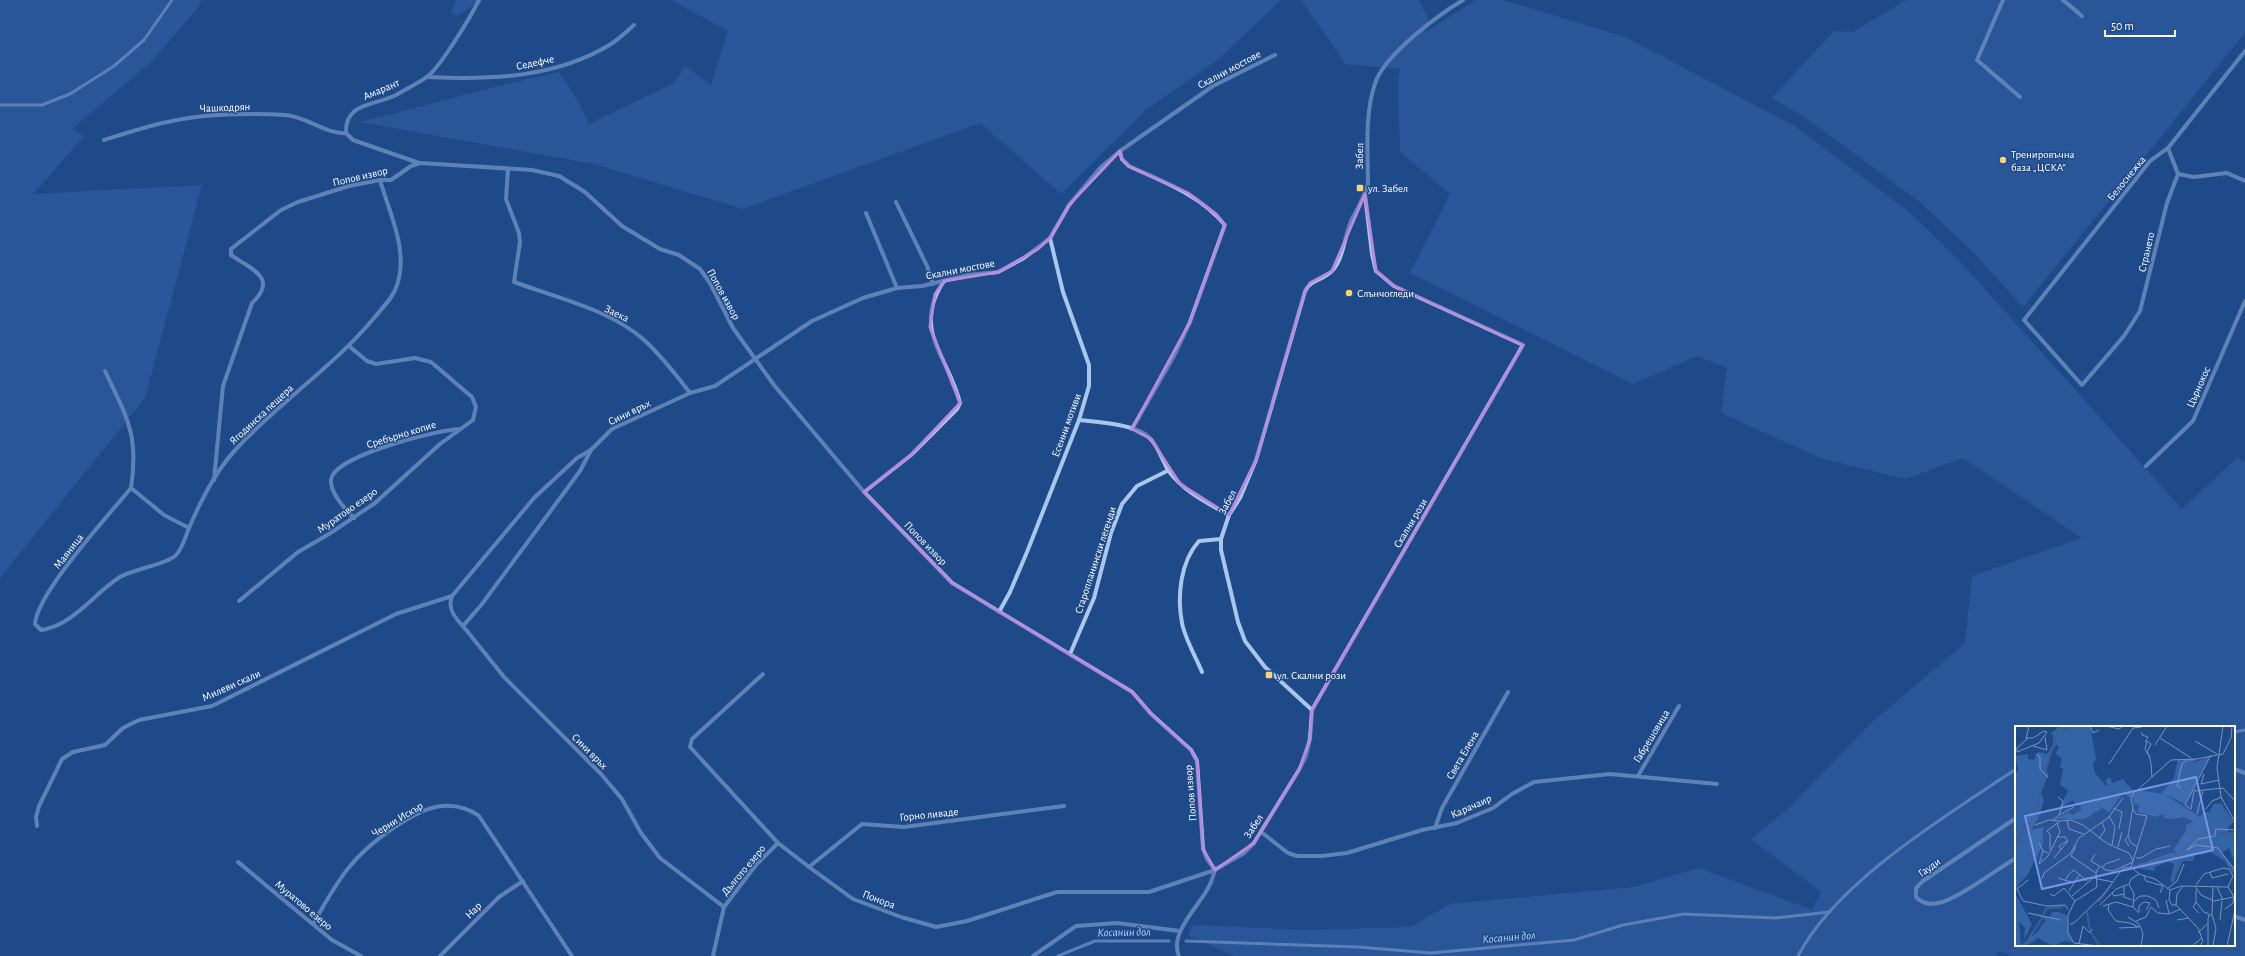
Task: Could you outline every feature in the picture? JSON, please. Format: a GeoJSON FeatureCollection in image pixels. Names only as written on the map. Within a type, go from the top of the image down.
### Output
{"type":"FeatureCollection","features":[{"type":"Feature","properties":{"kind":"street","name":"Амарант"},"geometry":{"type":"LineString","coordinates":[[346,132],[348,116],[354,109],[374,104],[396,95],[428,77],[479,0]]}},
{"type":"Feature","properties":{"kind":"street","name":"Забел"},"geometry":{"type":"LineString","coordinates":[[1215,870],[1244,853],[1254,844],[1299,770],[1306,756],[1310,739],[1312,710],[1266,666],[1245,641],[1238,622],[1222,559],[1221,539],[1229,515],[1240,498],[1256,460],[1305,291],[1310,283],[1332,271],[1341,254],[1350,222],[1365,194],[1368,184],[1370,100],[1376,80],[1388,60],[1430,23],[1462,0]]}},
{"type":"Feature","properties":{"kind":"street"},"geometry":{"type":"LineString","coordinates":[[2002,0],[1977,60],[2020,97]]}},
{"type":"Feature","properties":{"kind":"street"},"geometry":{"type":"LineString","coordinates":[[2063,0],[2082,16]]}},
{"type":"Feature","properties":{"kind":"street","name":"Седефче"},"geometry":{"type":"LineString","coordinates":[[428,77],[472,79],[502,78],[558,66],[586,58],[612,44],[634,25]]}},
{"type":"Feature","properties":{"kind":"street","name":"Белоснежка"},"geometry":{"type":"LineString","coordinates":[[2082,385],[2024,320],[2150,161],[2168,148],[2245,51]]}},
{"type":"Feature","properties":{"kind":"street","name":"Скални мостове"},"geometry":{"type":"LineString","coordinates":[[690,393],[715,386],[812,321],[863,298],[897,288],[933,284],[968,275],[998,272],[1024,258],[1050,238],[1069,205],[1100,168],[1120,151],[1214,86],[1275,55]]}},
{"type":"Feature","properties":{"kind":"street","name":"Чашкодрян"},"geometry":{"type":"LineString","coordinates":[[104,140],[172,121],[224,115],[287,115],[308,119],[338,134],[346,132]]}},
{"type":"Feature","properties":{"kind":"street"},"geometry":{"type":"LineString","coordinates":[[346,132],[353,140],[362,144],[420,163]]}},
{"type":"Feature","properties":{"kind":"street"},"geometry":{"type":"LineString","coordinates":[[2168,148],[2178,174],[2194,177],[2227,173],[2245,181]]}},
{"type":"Feature","properties":{"kind":"street"},"geometry":{"type":"LineString","coordinates":[[1120,151],[1122,159],[1129,166],[1188,193],[1216,214],[1225,225],[1190,322],[1174,356],[1132,429]]}},
{"type":"Feature","properties":{"kind":"street","name":"Попов извор"},"geometry":{"type":"LineString","coordinates":[[214,480],[223,386],[252,303],[260,296],[264,288],[263,279],[258,273],[231,255],[231,249],[281,210],[298,202],[349,186],[380,180],[391,180],[411,166],[420,163],[532,170],[559,176],[585,192],[622,226],[660,249],[679,255],[700,269],[710,283],[733,328],[754,359],[864,492],[952,583],[1132,692],[1151,714],[1191,750],[1197,761],[1203,849],[1207,859],[1215,870]]}},
{"type":"Feature","properties":{"kind":"street","name":"Заека"},"geometry":{"type":"LineString","coordinates":[[508,169],[506,199],[517,227],[520,242],[514,282],[579,305],[617,321],[632,330],[657,352],[690,393]]}},
{"type":"Feature","properties":{"kind":"street","name":"Странето"},"geometry":{"type":"LineString","coordinates":[[2082,385],[2124,336],[2140,311],[2167,203],[2178,174]]}},
{"type":"Feature","properties":{"kind":"street","name":"Ягодинска пещера"},"geometry":{"type":"LineString","coordinates":[[41,630],[53,628],[67,619],[121,577],[175,556],[183,544],[189,528],[214,480],[238,447],[349,346],[389,299],[397,285],[400,274],[399,241],[380,180]]}},
{"type":"Feature","properties":{"kind":"street","name":"Скални рози"},"geometry":{"type":"LineString","coordinates":[[1312,710],[1523,345],[1394,286],[1376,271],[1372,254],[1365,194]]}},
{"type":"Feature","properties":{"kind":"street"},"geometry":{"type":"LineString","coordinates":[[896,202],[927,266],[933,284]]}},
{"type":"Feature","properties":{"kind":"street"},"geometry":{"type":"LineString","coordinates":[[866,213],[897,288]]}},
{"type":"Feature","properties":{"kind":"street","name":"Есенни мотиви"},"geometry":{"type":"LineString","coordinates":[[999,612],[1010,592],[1027,552],[1079,420],[1089,386],[1089,365],[1063,292],[1050,238]]}},
{"type":"Feature","properties":{"kind":"street"},"geometry":{"type":"LineString","coordinates":[[864,492],[911,456],[957,409],[960,403],[930,327],[930,310],[935,294],[944,281]]}},
{"type":"Feature","properties":{"kind":"street","name":"Църнокос"},"geometry":{"type":"LineString","coordinates":[[2146,466],[2193,421],[2245,301]]}},
{"type":"Feature","properties":{"kind":"street","name":"Муратово езеро"},"geometry":{"type":"LineString","coordinates":[[239,601],[298,552],[354,518],[375,503],[440,444],[473,420],[476,407],[472,397],[436,366],[426,360],[415,358],[376,364],[367,361],[349,346]]}},
{"type":"Feature","properties":{"kind":"street"},"geometry":{"type":"LineString","coordinates":[[104,371],[127,417],[134,440],[134,465],[131,488],[164,515],[189,528]]}},
{"type":"Feature","properties":{"kind":"street","name":"Сини връх"},"geometry":{"type":"LineString","coordinates":[[690,393],[612,429],[591,450],[576,458],[534,498],[452,596],[450,605],[463,626],[504,677],[601,774],[622,800],[641,833],[660,858],[724,907]]}},
{"type":"Feature","properties":{"kind":"street"},"geometry":{"type":"LineString","coordinates":[[1079,420],[1132,429],[1144,433],[1151,439],[1169,470],[1180,484],[1203,501],[1229,515]]}},
{"type":"Feature","properties":{"kind":"street","name":"Сребърно копие"},"geometry":{"type":"LineString","coordinates":[[354,518],[340,502],[331,485],[330,480],[334,471],[372,450],[431,433],[462,429]]}},
{"type":"Feature","properties":{"kind":"street"},"geometry":{"type":"LineString","coordinates":[[463,626],[482,604],[580,471],[591,450]]}},
{"type":"Feature","properties":{"kind":"street","name":"Старопланински легенди"},"geometry":{"type":"LineString","coordinates":[[1070,654],[1094,598],[1111,533],[1122,504],[1136,486],[1169,470]]}},
{"type":"Feature","properties":{"kind":"street","name":"Маяница"},"geometry":{"type":"LineString","coordinates":[[41,630],[36,624],[40,605],[67,566],[131,488]]}},
{"type":"Feature","properties":{"kind":"street"},"geometry":{"type":"LineString","coordinates":[[1202,672],[1182,624],[1182,579],[1189,556],[1199,541],[1221,539]]}},
{"type":"Feature","properties":{"kind":"street","name":"Милеви скали"},"geometry":{"type":"LineString","coordinates":[[37,826],[36,817],[39,806],[62,759],[72,752],[105,745],[123,728],[139,720],[212,706],[396,614],[452,596]]}},
{"type":"Feature","properties":{"kind":"street","name":"Понора"},"geometry":{"type":"LineString","coordinates":[[763,674],[692,739],[690,744],[692,749],[778,843],[853,899],[901,917],[936,927],[967,921],[1057,892],[1150,892],[1215,870]]}},
{"type":"Feature","properties":{"kind":"street","name":"Света Елена"},"geometry":{"type":"LineString","coordinates":[[1435,828],[1442,808],[1508,692]]}},
{"type":"Feature","properties":{"kind":"street","name":"Габрешовица"},"geometry":{"type":"LineString","coordinates":[[1638,776],[1679,706]]}},
{"type":"Feature","properties":{"kind":"street"},"geometry":{"type":"LineString","coordinates":[[2235,769],[2245,773]]}},
{"type":"Feature","properties":{"kind":"street","name":"Карачаир"},"geometry":{"type":"LineString","coordinates":[[1260,832],[1288,853],[1298,856],[1322,856],[1347,853],[1435,828],[1457,824],[1493,808],[1512,794],[1534,782],[1610,774],[1717,784]]}},
{"type":"Feature","properties":{"kind":"street","name":"Черни Искър"},"geometry":{"type":"LineString","coordinates":[[313,924],[336,885],[364,850],[414,817],[441,806],[471,810],[479,816],[523,880],[572,956]]}},
{"type":"Feature","properties":{"kind":"street","name":"Горно ливаде"},"geometry":{"type":"LineString","coordinates":[[809,867],[862,824],[904,827],[1064,806]]}},
{"type":"Feature","properties":{"kind":"street","name":"Гауди"},"geometry":{"type":"LineString","coordinates":[[2015,819],[1922,881],[1916,888],[1916,897],[1920,902],[1929,904],[1947,901],[2015,859]]}},
{"type":"Feature","properties":{"kind":"street","name":"Дългото езеро"},"geometry":{"type":"LineString","coordinates":[[713,956],[724,907],[756,864],[778,843]]}},
{"type":"Feature","properties":{"kind":"street","name":"Муратово езеро"},"geometry":{"type":"LineString","coordinates":[[238,862],[332,940],[361,956]]}},
{"type":"Feature","properties":{"kind":"street"},"geometry":{"type":"LineString","coordinates":[[1178,956],[1176,945],[1180,930],[1208,889],[1215,870]]}},
{"type":"Feature","properties":{"kind":"street","name":"Нар"},"geometry":{"type":"LineString","coordinates":[[440,956],[499,897],[523,880]]}},
{"type":"Feature","properties":{"kind":"street"},"geometry":{"type":"LineString","coordinates":[[2235,916],[2245,920]]}},
{"type":"Feature","properties":{"kind":"street"},"geometry":{"type":"LineString","coordinates":[[1034,956],[1076,926],[1117,923],[1180,930]]}},
{"type":"Feature","properties":{"kind":"highlighted area"},"geometry":{"type":"Polygon","coordinates":[[[1120,151],[1122,159],[1129,166],[1188,193],[1216,214],[1225,225],[1224,232],[1190,322],[1132,429],[1151,439],[1180,484],[1229,515],[1256,460],[1305,291],[1310,283],[1332,271],[1365,194],[1376,271],[1394,286],[1523,345],[1312,710],[1310,739],[1299,770],[1254,843],[1215,870],[1203,849],[1197,761],[1191,750],[1151,714],[1132,692],[952,583],[864,492],[911,455],[960,403],[930,327],[935,294],[944,281],[998,272],[1038,249],[1050,238],[1069,205],[1120,151]]]}},
{"type":"Feature","properties":{"kind":"shaded area"},"geometry":{"type":"Polygon","coordinates":[[[0,0],[202,0],[197,9],[150,63],[72,129],[84,136],[33,194],[202,185],[145,398],[0,578],[0,0]]]}},
{"type":"Feature","properties":{"kind":"shaded area"},"geometry":{"type":"Polygon","coordinates":[[[456,0],[481,0],[458,16],[451,14],[456,0]]]}},
{"type":"Feature","properties":{"kind":"shaded area"},"geometry":{"type":"Polygon","coordinates":[[[671,0],[1281,0],[1219,59],[1147,109],[1061,194],[980,123],[743,209],[594,164],[360,122],[509,83],[559,72],[582,108],[589,124],[674,83],[685,66],[711,85],[728,31],[671,0]]]}},
{"type":"Feature","properties":{"kind":"shaded area"},"geometry":{"type":"Polygon","coordinates":[[[1301,0],[1419,0],[1430,23],[1424,33],[1476,0],[1503,0],[1625,37],[1795,126],[1907,210],[1958,259],[2182,509],[2237,458],[2245,462],[2245,956],[2012,956],[1999,951],[1996,956],[1235,956],[1188,935],[1193,925],[1303,930],[1411,927],[1450,904],[1634,887],[1699,868],[1812,910],[1821,892],[1751,839],[1790,807],[1871,723],[1965,643],[1972,576],[2082,538],[1963,458],[1905,479],[1820,458],[1721,413],[1727,368],[1697,356],[1633,384],[1410,273],[1450,194],[1400,152],[1398,84],[1400,69],[1346,64],[1301,0]]]}},
{"type":"Feature","properties":{"kind":"shaded area","name":"Тренировъчна база „ЦСКА“"},"geometry":{"type":"Polygon","coordinates":[[[1906,0],[2245,0],[2245,33],[2023,307],[1974,253],[1921,203],[1806,118],[1772,98],[1834,31],[1853,32],[1906,0]]]}},
{"type":"Feature","properties":{"kind":"waterway"},"geometry":{"type":"LineString","coordinates":[[0,105],[42,105],[70,94],[114,66],[144,40],[172,0]]}},
{"type":"Feature","properties":{"kind":"waterway"},"geometry":{"type":"LineString","coordinates":[[2235,732],[2245,730]]}},
{"type":"Feature","properties":{"kind":"waterway"},"geometry":{"type":"LineString","coordinates":[[1798,956],[1816,928],[1839,902],[1866,876],[1895,852],[1927,829],[2015,770]]}},
{"type":"Feature","properties":{"kind":"waterway","name":"Косанин дол"},"geometry":{"type":"LineString","coordinates":[[1186,941],[1358,947],[1431,953],[1574,940],[1623,925],[1684,914],[1775,918],[1830,912]]}},
{"type":"Feature","properties":{"kind":"waterway","name":"Косанин дол"},"geometry":{"type":"LineString","coordinates":[[1058,956],[1095,941],[1169,941]]}},
{"type":"Feature","properties":{"kind":"place","name":"Тренировъчна база „ЦСКА“"},"geometry":{"type":"Point","coordinates":[2003,160]}},
{"type":"Feature","properties":{"kind":"place","name":"ул. Забел"},"geometry":{"type":"Point","coordinates":[1360,188]}},
{"type":"Feature","properties":{"kind":"place","name":"Слънчогледи"},"geometry":{"type":"Point","coordinates":[1349,293]}},
{"type":"Feature","properties":{"kind":"place","name":"ул. Скални рози"},"geometry":{"type":"Point","coordinates":[1269,675]}}]}
